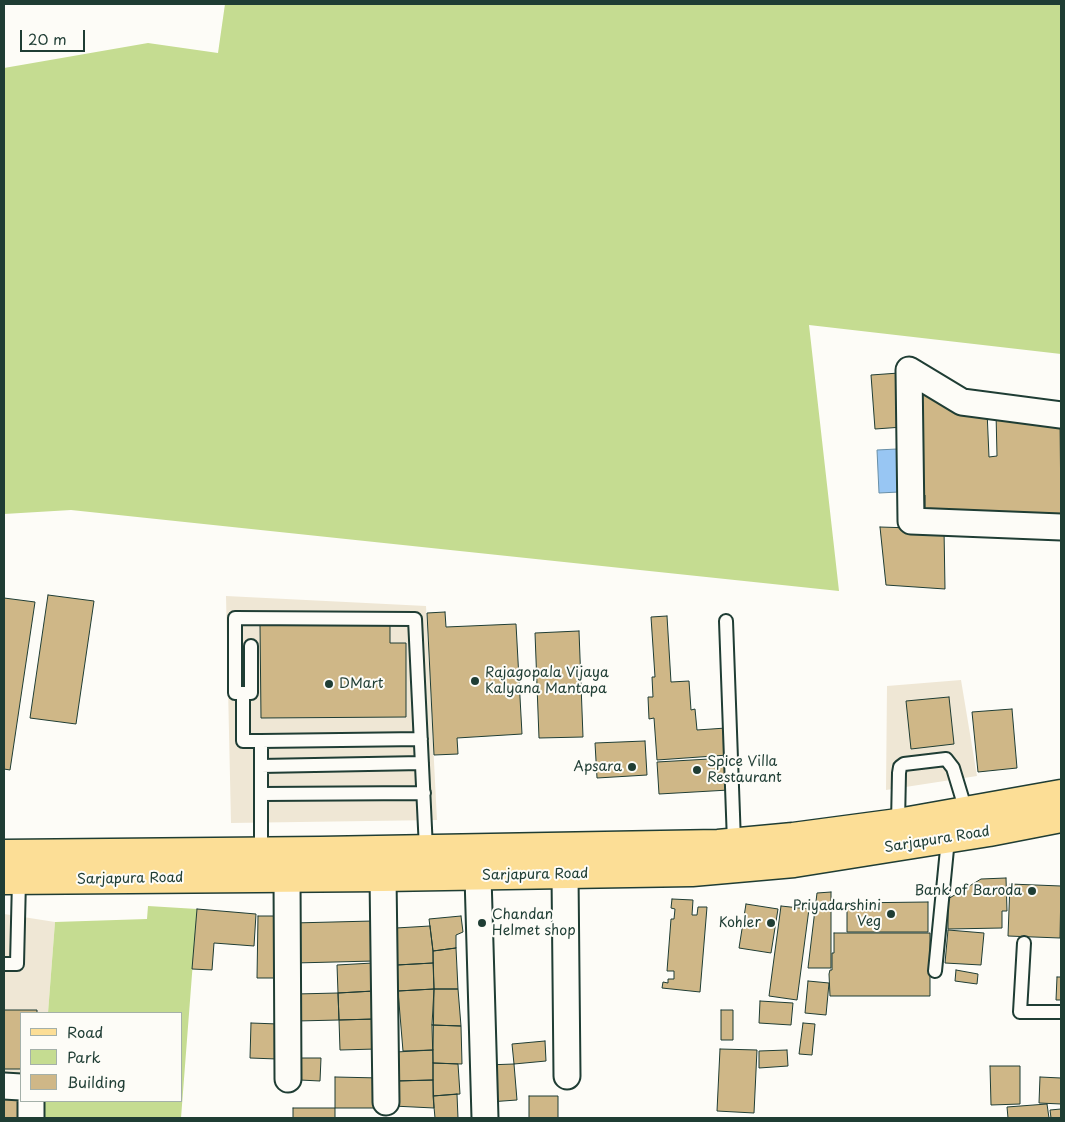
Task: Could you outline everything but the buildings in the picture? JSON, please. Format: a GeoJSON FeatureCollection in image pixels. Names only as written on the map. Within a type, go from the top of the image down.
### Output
{"type":"FeatureCollection","features":[{"type":"Feature","properties":{"kind":"main road","name":"Sarjapura Road"},"geometry":{"type":"LineString","coordinates":[[4,854],[261,851],[383,877],[692,872],[793,850],[898,823],[962,828],[1061,794]]}},
{"type":"Feature","properties":{"kind":"main road","name":"Sarjapura Road"},"geometry":{"type":"LineString","coordinates":[[11,880],[287,877],[320,864],[426,849],[718,844],[734,842],[793,850],[962,828],[1061,818]]}},
{"type":"Feature","properties":{"kind":"street"},"geometry":{"type":"LineString","coordinates":[[1061,415],[962,402],[909,370],[911,521],[1061,527]]}},
{"type":"Feature","properties":{"kind":"street"},"geometry":{"type":"LineString","coordinates":[[565,874],[567,1076]]}},
{"type":"Feature","properties":{"kind":"street"},"geometry":{"type":"LineString","coordinates":[[478,876],[485,1118]]}},
{"type":"Feature","properties":{"kind":"street"},"geometry":{"type":"LineString","coordinates":[[287,877],[288,1079]]}},
{"type":"Feature","properties":{"kind":"street"},"geometry":{"type":"LineString","coordinates":[[383,877],[386,1102]]}},
{"type":"Feature","properties":{"kind":"street"},"geometry":{"type":"LineString","coordinates":[[4,1086],[20,1087]]}},
{"type":"Feature","properties":{"kind":"street"},"geometry":{"type":"LineString","coordinates":[[31,1118],[32,1102]]}},
{"type":"Feature","properties":{"kind":"lane"},"geometry":{"type":"LineString","coordinates":[[251,646],[251,693],[235,693],[235,618],[415,619],[426,849]]}},
{"type":"Feature","properties":{"kind":"lane"},"geometry":{"type":"LineString","coordinates":[[726,620],[734,842]]}},
{"type":"Feature","properties":{"kind":"lane"},"geometry":{"type":"LineString","coordinates":[[243,692],[243,741],[421,739]]}},
{"type":"Feature","properties":{"kind":"lane"},"geometry":{"type":"LineString","coordinates":[[261,741],[261,851]]}},
{"type":"Feature","properties":{"kind":"lane"},"geometry":{"type":"LineString","coordinates":[[898,823],[900,767],[904,764],[946,759],[953,768],[962,828],[935,971]]}},
{"type":"Feature","properties":{"kind":"lane"},"geometry":{"type":"LineString","coordinates":[[261,766],[422,763]]}},
{"type":"Feature","properties":{"kind":"lane"},"geometry":{"type":"LineString","coordinates":[[261,794],[424,793]]}},
{"type":"Feature","properties":{"kind":"lane"},"geometry":{"type":"LineString","coordinates":[[4,964],[17,964],[11,880]]}},
{"type":"Feature","properties":{"kind":"lane"},"geometry":{"type":"LineString","coordinates":[[1024,942],[1020,1012],[1061,1012]]}},
{"type":"Feature","properties":{"kind":"shaded area","name":"DMart"},"geometry":{"type":"Polygon","coordinates":[[[226,596],[426,606],[437,820],[231,823],[226,596]]]}},
{"type":"Feature","properties":{"kind":"shaded area"},"geometry":{"type":"Polygon","coordinates":[[[961,680],[977,776],[886,790],[887,686],[961,680]]]}},
{"type":"Feature","properties":{"kind":"shaded area"},"geometry":{"type":"Polygon","coordinates":[[[4,914],[55,922],[48,1012],[20,1012],[20,1077],[4,1077],[4,914]]]}},
{"type":"Feature","properties":{"kind":"green space"},"geometry":{"type":"Polygon","coordinates":[[[225,4],[1061,4],[1061,354],[809,325],[839,591],[71,510],[4,514],[4,68],[148,43],[218,53],[225,4]]]}},
{"type":"Feature","properties":{"kind":"green space"},"geometry":{"type":"Polygon","coordinates":[[[148,906],[197,909],[181,1118],[42,1118],[42,1102],[182,1102],[182,1012],[48,1012],[55,922],[147,919],[148,906]]]}},
{"type":"Feature","properties":{"kind":"water"},"geometry":{"type":"Polygon","coordinates":[[[897,449],[899,492],[879,493],[877,450],[897,449]]]}},
{"type":"Feature","properties":{"kind":"place","name":"Rajagopala Vijaya Kalyana Mantapa"},"geometry":{"type":"Point","coordinates":[475,681]}},
{"type":"Feature","properties":{"kind":"place","name":"DMart"},"geometry":{"type":"Point","coordinates":[329,684]}},
{"type":"Feature","properties":{"kind":"place","name":"Apsara"},"geometry":{"type":"Point","coordinates":[632,767]}},
{"type":"Feature","properties":{"kind":"place","name":"Spice Villa Restaurant"},"geometry":{"type":"Point","coordinates":[697,770]}},
{"type":"Feature","properties":{"kind":"place","name":"Bank of Baroda"},"geometry":{"type":"Point","coordinates":[1032,891]}},
{"type":"Feature","properties":{"kind":"place","name":"Priyadarshini Veg"},"geometry":{"type":"Point","coordinates":[891,914]}},
{"type":"Feature","properties":{"kind":"place","name":"Chandan Helmet shop"},"geometry":{"type":"Point","coordinates":[482,923]}},
{"type":"Feature","properties":{"kind":"place","name":"Kohler"},"geometry":{"type":"Point","coordinates":[771,923]}}]}
